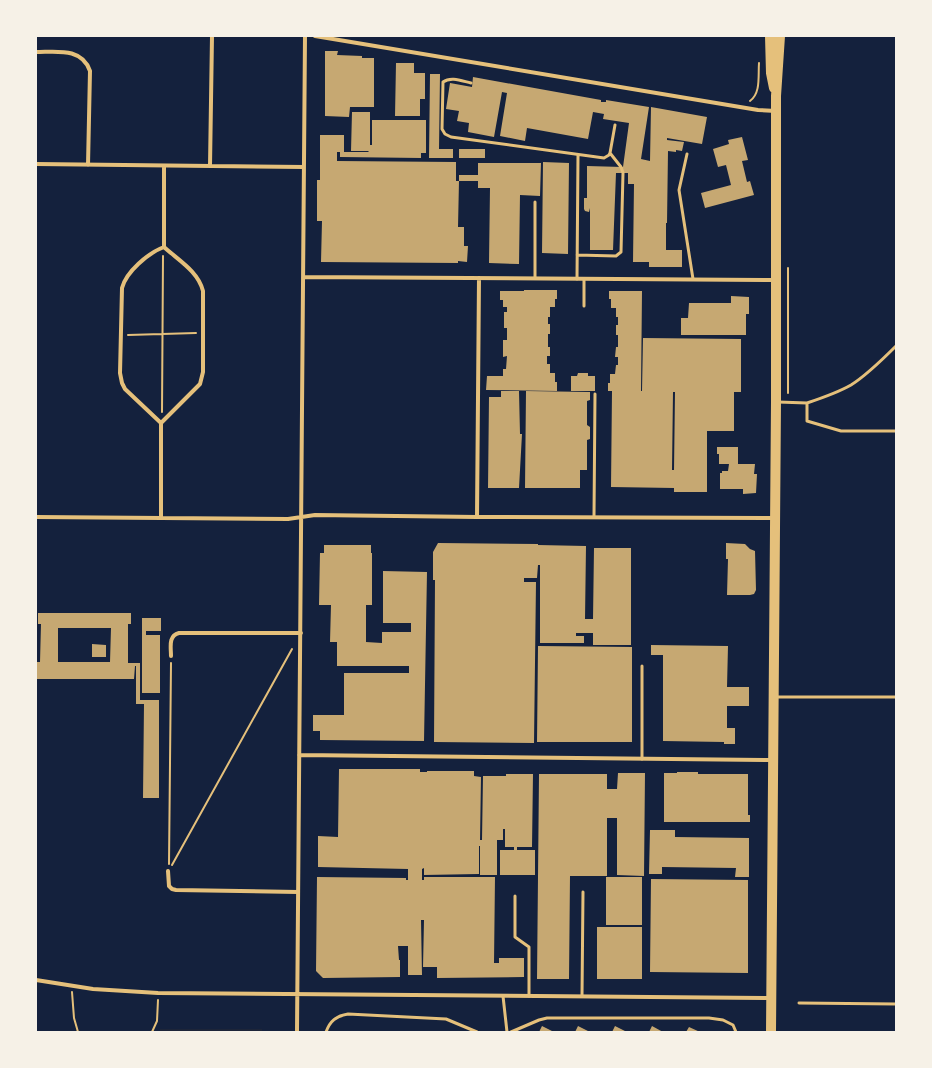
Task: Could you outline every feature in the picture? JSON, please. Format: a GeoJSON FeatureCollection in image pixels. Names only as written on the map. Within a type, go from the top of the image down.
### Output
{"type":"FeatureCollection","features":[{"type":"Feature","properties":{"kind":"main road"},"geometry":{"type":"LineString","coordinates":[[770,36],[771,73],[776,96]]}},
{"type":"Feature","properties":{"kind":"main road"},"geometry":{"type":"LineString","coordinates":[[771,1032],[777,280],[776,96],[780,36]]}},
{"type":"Feature","properties":{"kind":"street"},"geometry":{"type":"LineString","coordinates":[[210,166],[212,36]]}},
{"type":"Feature","properties":{"kind":"street"},"geometry":{"type":"LineString","coordinates":[[297,1032],[305,36]]}},
{"type":"Feature","properties":{"kind":"street"},"geometry":{"type":"LineString","coordinates":[[315,36],[758,110],[776,111]]}},
{"type":"Feature","properties":{"kind":"street"},"geometry":{"type":"LineString","coordinates":[[36,52],[69,53],[83,58],[88,65],[90,71],[88,165]]}},
{"type":"Feature","properties":{"kind":"street"},"geometry":{"type":"LineString","coordinates":[[36,164],[304,167]]}},
{"type":"Feature","properties":{"kind":"street"},"geometry":{"type":"LineString","coordinates":[[161,518],[162,423],[200,384],[203,372],[203,291],[201,283],[196,275],[164,247],[164,166]]}},
{"type":"Feature","properties":{"kind":"street"},"geometry":{"type":"LineString","coordinates":[[162,423],[125,389],[120,373],[122,288],[124,280],[128,274],[154,250],[164,247]]}},
{"type":"Feature","properties":{"kind":"street"},"geometry":{"type":"LineString","coordinates":[[303,277],[777,280]]}},
{"type":"Feature","properties":{"kind":"street"},"geometry":{"type":"LineString","coordinates":[[477,517],[479,278]]}},
{"type":"Feature","properties":{"kind":"street"},"geometry":{"type":"LineString","coordinates":[[36,517],[288,519],[315,514],[477,517],[775,518]]}},
{"type":"Feature","properties":{"kind":"street"},"geometry":{"type":"LineString","coordinates":[[171,656],[172,637],[179,633],[301,633]]}},
{"type":"Feature","properties":{"kind":"street"},"geometry":{"type":"LineString","coordinates":[[299,755],[773,760]]}},
{"type":"Feature","properties":{"kind":"street"},"geometry":{"type":"LineString","coordinates":[[168,871],[169,886],[176,890],[298,892]]}},
{"type":"Feature","properties":{"kind":"street"},"geometry":{"type":"LineString","coordinates":[[36,980],[72,986],[121,991],[158,992],[771,998]]}},
{"type":"Feature","properties":{"kind":"lane"},"geometry":{"type":"LineString","coordinates":[[471,83],[452,79],[446,79],[443,82],[442,129],[445,134],[451,137],[604,158],[610,153],[615,125]]}},
{"type":"Feature","properties":{"kind":"lane"},"geometry":{"type":"LineString","coordinates":[[577,255],[616,256],[621,252],[622,173],[621,166],[610,153]]}},
{"type":"Feature","properties":{"kind":"lane"},"geometry":{"type":"LineString","coordinates":[[687,154],[679,190],[693,279]]}},
{"type":"Feature","properties":{"kind":"lane"},"geometry":{"type":"LineString","coordinates":[[577,279],[578,155]]}},
{"type":"Feature","properties":{"kind":"lane"},"geometry":{"type":"LineString","coordinates":[[535,202],[535,278]]}},
{"type":"Feature","properties":{"kind":"lane"},"geometry":{"type":"LineString","coordinates":[[584,279],[584,306]]}},
{"type":"Feature","properties":{"kind":"lane"},"geometry":{"type":"LineString","coordinates":[[776,402],[807,403],[831,394],[852,384],[882,360],[896,346]]}},
{"type":"Feature","properties":{"kind":"lane"},"geometry":{"type":"LineString","coordinates":[[594,517],[595,394]]}},
{"type":"Feature","properties":{"kind":"lane"},"geometry":{"type":"LineString","coordinates":[[807,403],[807,421],[841,432],[896,431]]}},
{"type":"Feature","properties":{"kind":"lane"},"geometry":{"type":"LineString","coordinates":[[642,666],[642,759]]}},
{"type":"Feature","properties":{"kind":"lane"},"geometry":{"type":"LineString","coordinates":[[773,697],[896,698]]}},
{"type":"Feature","properties":{"kind":"lane"},"geometry":{"type":"LineString","coordinates":[[582,996],[583,892]]}},
{"type":"Feature","properties":{"kind":"lane"},"geometry":{"type":"LineString","coordinates":[[515,896],[515,937],[529,947],[529,996]]}},
{"type":"Feature","properties":{"kind":"lane"},"geometry":{"type":"LineString","coordinates":[[503,996],[507,1032]]}},
{"type":"Feature","properties":{"kind":"lane"},"geometry":{"type":"LineString","coordinates":[[799,1003],[896,1004]]}},
{"type":"Feature","properties":{"kind":"lane"},"geometry":{"type":"LineString","coordinates":[[326,1032],[334,1019],[339,1015],[348,1014],[446,1019],[477,1032]]}},
{"type":"Feature","properties":{"kind":"lane"},"geometry":{"type":"LineString","coordinates":[[511,1032],[547,1018],[709,1018],[728,1022],[733,1025],[736,1032]]}},
{"type":"Feature","properties":{"kind":"path"},"geometry":{"type":"LineString","coordinates":[[748,102],[755,96],[758,89],[758,63]]}},
{"type":"Feature","properties":{"kind":"path"},"geometry":{"type":"LineString","coordinates":[[162,423],[164,247]]}},
{"type":"Feature","properties":{"kind":"path"},"geometry":{"type":"LineString","coordinates":[[788,268],[788,393]]}},
{"type":"Feature","properties":{"kind":"path"},"geometry":{"type":"LineString","coordinates":[[121,336],[203,332]]}},
{"type":"Feature","properties":{"kind":"path"},"geometry":{"type":"LineString","coordinates":[[168,871],[301,633]]}},
{"type":"Feature","properties":{"kind":"path"},"geometry":{"type":"LineString","coordinates":[[168,871],[171,656]]}},
{"type":"Feature","properties":{"kind":"path"},"geometry":{"type":"LineString","coordinates":[[72,986],[74,1018],[78,1032]]}},
{"type":"Feature","properties":{"kind":"path"},"geometry":{"type":"LineString","coordinates":[[152,1032],[157,1021],[158,992]]}},
{"type":"Feature","properties":{"kind":"shaded area"},"geometry":{"type":"Polygon","coordinates":[[[160,1029],[262,1029],[262,1032],[160,1032],[160,1029]]]}},
{"type":"Feature","properties":{"kind":"building"},"geometry":{"type":"Polygon","coordinates":[[[325,51],[338,51],[337,55],[374,58],[374,107],[350,107],[349,117],[325,116],[325,51]]]}},
{"type":"Feature","properties":{"kind":"building"},"geometry":{"type":"Polygon","coordinates":[[[396,63],[414,63],[414,73],[425,73],[425,99],[420,99],[420,116],[395,116],[396,63]]]}},
{"type":"Feature","properties":{"kind":"building"},"geometry":{"type":"Polygon","coordinates":[[[430,74],[440,74],[439,149],[453,149],[453,158],[429,158],[430,74]]]}},
{"type":"Feature","properties":{"kind":"building"},"geometry":{"type":"Polygon","coordinates":[[[473,77],[601,100],[601,102],[606,102],[606,100],[649,107],[641,159],[650,161],[651,107],[707,117],[702,144],[667,138],[667,140],[684,142],[682,151],[668,151],[666,223],[666,250],[682,250],[682,267],[649,267],[649,262],[633,262],[634,184],[628,184],[628,173],[616,173],[613,250],[590,250],[590,208],[589,212],[585,211],[584,209],[584,198],[587,198],[587,166],[623,167],[629,123],[603,119],[604,114],[593,112],[588,139],[527,128],[525,141],[500,136],[507,93],[502,92],[494,137],[468,132],[469,123],[457,121],[459,111],[446,109],[450,83],[472,87],[473,77]]]}},
{"type":"Feature","properties":{"kind":"building"},"geometry":{"type":"Polygon","coordinates":[[[352,112],[370,112],[370,145],[372,145],[372,120],[426,120],[426,153],[421,153],[421,158],[340,157],[340,152],[337,152],[337,161],[456,162],[456,181],[459,181],[458,227],[464,227],[464,246],[468,246],[467,262],[321,262],[322,221],[317,221],[317,180],[320,180],[320,135],[344,135],[344,152],[368,152],[369,151],[351,151],[352,112]]]}},
{"type":"Feature","properties":{"kind":"building"},"geometry":{"type":"Polygon","coordinates":[[[742,137],[748,160],[742,161],[747,182],[750,181],[754,195],[705,208],[701,193],[731,185],[726,165],[718,167],[713,149],[729,144],[728,140],[742,137]]]}},
{"type":"Feature","properties":{"kind":"building"},"geometry":{"type":"Polygon","coordinates":[[[459,149],[485,149],[485,158],[459,158],[459,149]]]}},
{"type":"Feature","properties":{"kind":"building"},"geometry":{"type":"Polygon","coordinates":[[[543,162],[569,163],[568,254],[542,253],[543,162]]]}},
{"type":"Feature","properties":{"kind":"building"},"geometry":{"type":"Polygon","coordinates":[[[478,163],[541,163],[540,196],[520,195],[519,264],[489,263],[490,188],[478,188],[478,181],[459,181],[459,175],[478,175],[478,163]]]}},
{"type":"Feature","properties":{"kind":"building"},"geometry":{"type":"Polygon","coordinates":[[[557,290],[555,307],[550,307],[550,317],[548,317],[548,324],[550,324],[548,347],[550,347],[550,356],[547,356],[547,364],[550,364],[550,373],[555,373],[557,391],[486,390],[487,376],[503,376],[503,369],[506,369],[507,356],[503,357],[503,340],[507,340],[507,328],[504,328],[504,312],[507,312],[507,307],[503,307],[503,300],[500,300],[500,291],[557,290]]]}},
{"type":"Feature","properties":{"kind":"building"},"geometry":{"type":"Polygon","coordinates":[[[609,291],[642,291],[641,391],[643,338],[741,339],[741,392],[734,392],[734,431],[707,431],[707,492],[674,492],[674,488],[611,487],[612,391],[608,391],[608,383],[610,383],[610,374],[615,374],[616,365],[618,365],[618,357],[615,357],[616,347],[618,347],[616,325],[618,325],[618,317],[616,317],[616,308],[611,308],[611,299],[609,299],[609,291]],[[673,392],[672,470],[674,470],[675,392],[673,392]]]}},
{"type":"Feature","properties":{"kind":"building"},"geometry":{"type":"Polygon","coordinates":[[[731,296],[749,297],[749,314],[746,314],[746,335],[681,335],[681,318],[688,318],[689,303],[731,303],[731,296]]]}},
{"type":"Feature","properties":{"kind":"building"},"geometry":{"type":"Polygon","coordinates":[[[578,373],[588,373],[588,376],[595,376],[595,391],[571,391],[571,376],[577,376],[578,373]]]}},
{"type":"Feature","properties":{"kind":"building"},"geometry":{"type":"Polygon","coordinates":[[[501,391],[519,391],[520,434],[522,434],[519,488],[488,488],[489,397],[501,397],[501,391]]]}},
{"type":"Feature","properties":{"kind":"building"},"geometry":{"type":"Polygon","coordinates":[[[526,391],[590,392],[590,400],[587,401],[587,425],[590,427],[590,439],[587,440],[587,470],[580,470],[580,488],[525,488],[526,391]]]}},
{"type":"Feature","properties":{"kind":"building"},"geometry":{"type":"Polygon","coordinates":[[[717,447],[738,447],[738,464],[755,464],[754,474],[757,474],[756,493],[743,494],[743,489],[720,489],[720,473],[722,473],[722,471],[728,471],[729,464],[719,464],[717,447]]]}},
{"type":"Feature","properties":{"kind":"building"},"geometry":{"type":"Polygon","coordinates":[[[438,543],[586,546],[585,619],[593,619],[594,548],[631,548],[631,645],[593,645],[593,633],[576,633],[576,636],[584,636],[584,643],[540,643],[540,565],[538,565],[537,578],[524,578],[524,582],[536,582],[534,743],[434,742],[435,580],[433,580],[433,552],[438,543]]]}},
{"type":"Feature","properties":{"kind":"building"},"geometry":{"type":"Polygon","coordinates":[[[726,543],[745,544],[750,549],[755,551],[756,590],[754,594],[727,595],[728,559],[726,559],[726,543]]]}},
{"type":"Feature","properties":{"kind":"building"},"geometry":{"type":"Polygon","coordinates":[[[324,545],[371,545],[372,605],[366,605],[366,642],[382,643],[382,632],[411,632],[411,623],[383,623],[383,571],[427,572],[424,741],[320,740],[320,731],[313,731],[313,715],[344,715],[344,673],[409,673],[409,666],[337,666],[337,642],[330,642],[331,605],[319,605],[320,553],[324,553],[324,545]]]}},
{"type":"Feature","properties":{"kind":"building"},"geometry":{"type":"Polygon","coordinates":[[[38,613],[131,613],[131,624],[128,624],[128,663],[140,663],[140,700],[159,700],[159,798],[143,798],[144,704],[136,704],[136,666],[134,679],[36,679],[36,662],[40,662],[41,624],[38,624],[38,613]],[[58,628],[58,662],[110,662],[111,628],[58,628]]]}},
{"type":"Feature","properties":{"kind":"building"},"geometry":{"type":"Polygon","coordinates":[[[142,618],[161,618],[161,631],[146,631],[146,635],[160,635],[160,693],[142,693],[142,618]]]}},
{"type":"Feature","properties":{"kind":"building"},"geometry":{"type":"Polygon","coordinates":[[[92,644],[106,645],[106,657],[92,657],[92,644]]]}},
{"type":"Feature","properties":{"kind":"building"},"geometry":{"type":"Polygon","coordinates":[[[651,645],[728,646],[727,687],[749,687],[749,706],[727,706],[727,728],[735,728],[735,744],[724,744],[724,742],[663,741],[663,655],[651,655],[651,645]]]}},
{"type":"Feature","properties":{"kind":"building"},"geometry":{"type":"Polygon","coordinates":[[[538,646],[632,647],[632,742],[537,742],[538,646]]]}},
{"type":"Feature","properties":{"kind":"building"},"geometry":{"type":"Polygon","coordinates":[[[339,769],[420,769],[420,772],[474,771],[474,776],[481,777],[480,840],[482,840],[483,776],[533,774],[532,847],[517,847],[517,850],[535,850],[535,875],[500,875],[500,850],[514,850],[514,847],[505,847],[505,829],[503,829],[503,840],[497,840],[497,875],[480,875],[480,846],[479,874],[424,875],[424,868],[422,869],[422,880],[424,880],[424,877],[495,877],[494,963],[499,963],[499,958],[524,958],[524,977],[437,978],[437,967],[423,967],[424,920],[421,920],[422,975],[408,975],[408,946],[398,946],[400,977],[323,978],[316,971],[317,877],[406,878],[406,880],[408,880],[408,869],[318,867],[318,836],[338,837],[339,769]]]}},
{"type":"Feature","properties":{"kind":"building"},"geometry":{"type":"Polygon","coordinates":[[[698,772],[698,774],[748,774],[748,815],[750,815],[750,822],[664,822],[664,773],[698,772]]]}},
{"type":"Feature","properties":{"kind":"building"},"geometry":{"type":"Polygon","coordinates":[[[618,773],[645,773],[644,876],[617,875],[617,818],[607,818],[607,876],[570,876],[569,979],[537,979],[539,774],[607,774],[607,789],[617,789],[618,773]]]}},
{"type":"Feature","properties":{"kind":"building"},"geometry":{"type":"Polygon","coordinates":[[[650,830],[675,830],[675,837],[749,838],[749,877],[735,877],[736,868],[662,867],[662,874],[649,874],[650,830]]]}},
{"type":"Feature","properties":{"kind":"building"},"geometry":{"type":"Polygon","coordinates":[[[606,877],[642,877],[642,925],[606,925],[606,877]]]}},
{"type":"Feature","properties":{"kind":"building"},"geometry":{"type":"Polygon","coordinates":[[[651,879],[748,880],[748,973],[650,972],[651,879]]]}},
{"type":"Feature","properties":{"kind":"building"},"geometry":{"type":"Polygon","coordinates":[[[597,927],[642,927],[642,979],[597,979],[597,927]]]}},
{"type":"Feature","properties":{"kind":"building"},"geometry":{"type":"Polygon","coordinates":[[[542,1026],[554,1032],[539,1032],[542,1026]]]}},
{"type":"Feature","properties":{"kind":"building"},"geometry":{"type":"Polygon","coordinates":[[[578,1026],[590,1032],[575,1032],[578,1026]]]}},
{"type":"Feature","properties":{"kind":"building"},"geometry":{"type":"Polygon","coordinates":[[[615,1026],[627,1032],[612,1032],[615,1026]]]}},
{"type":"Feature","properties":{"kind":"building"},"geometry":{"type":"Polygon","coordinates":[[[652,1026],[663,1032],[649,1032],[652,1026]]]}},
{"type":"Feature","properties":{"kind":"building"},"geometry":{"type":"Polygon","coordinates":[[[689,1027],[700,1032],[686,1032],[689,1027]]]}}]}
